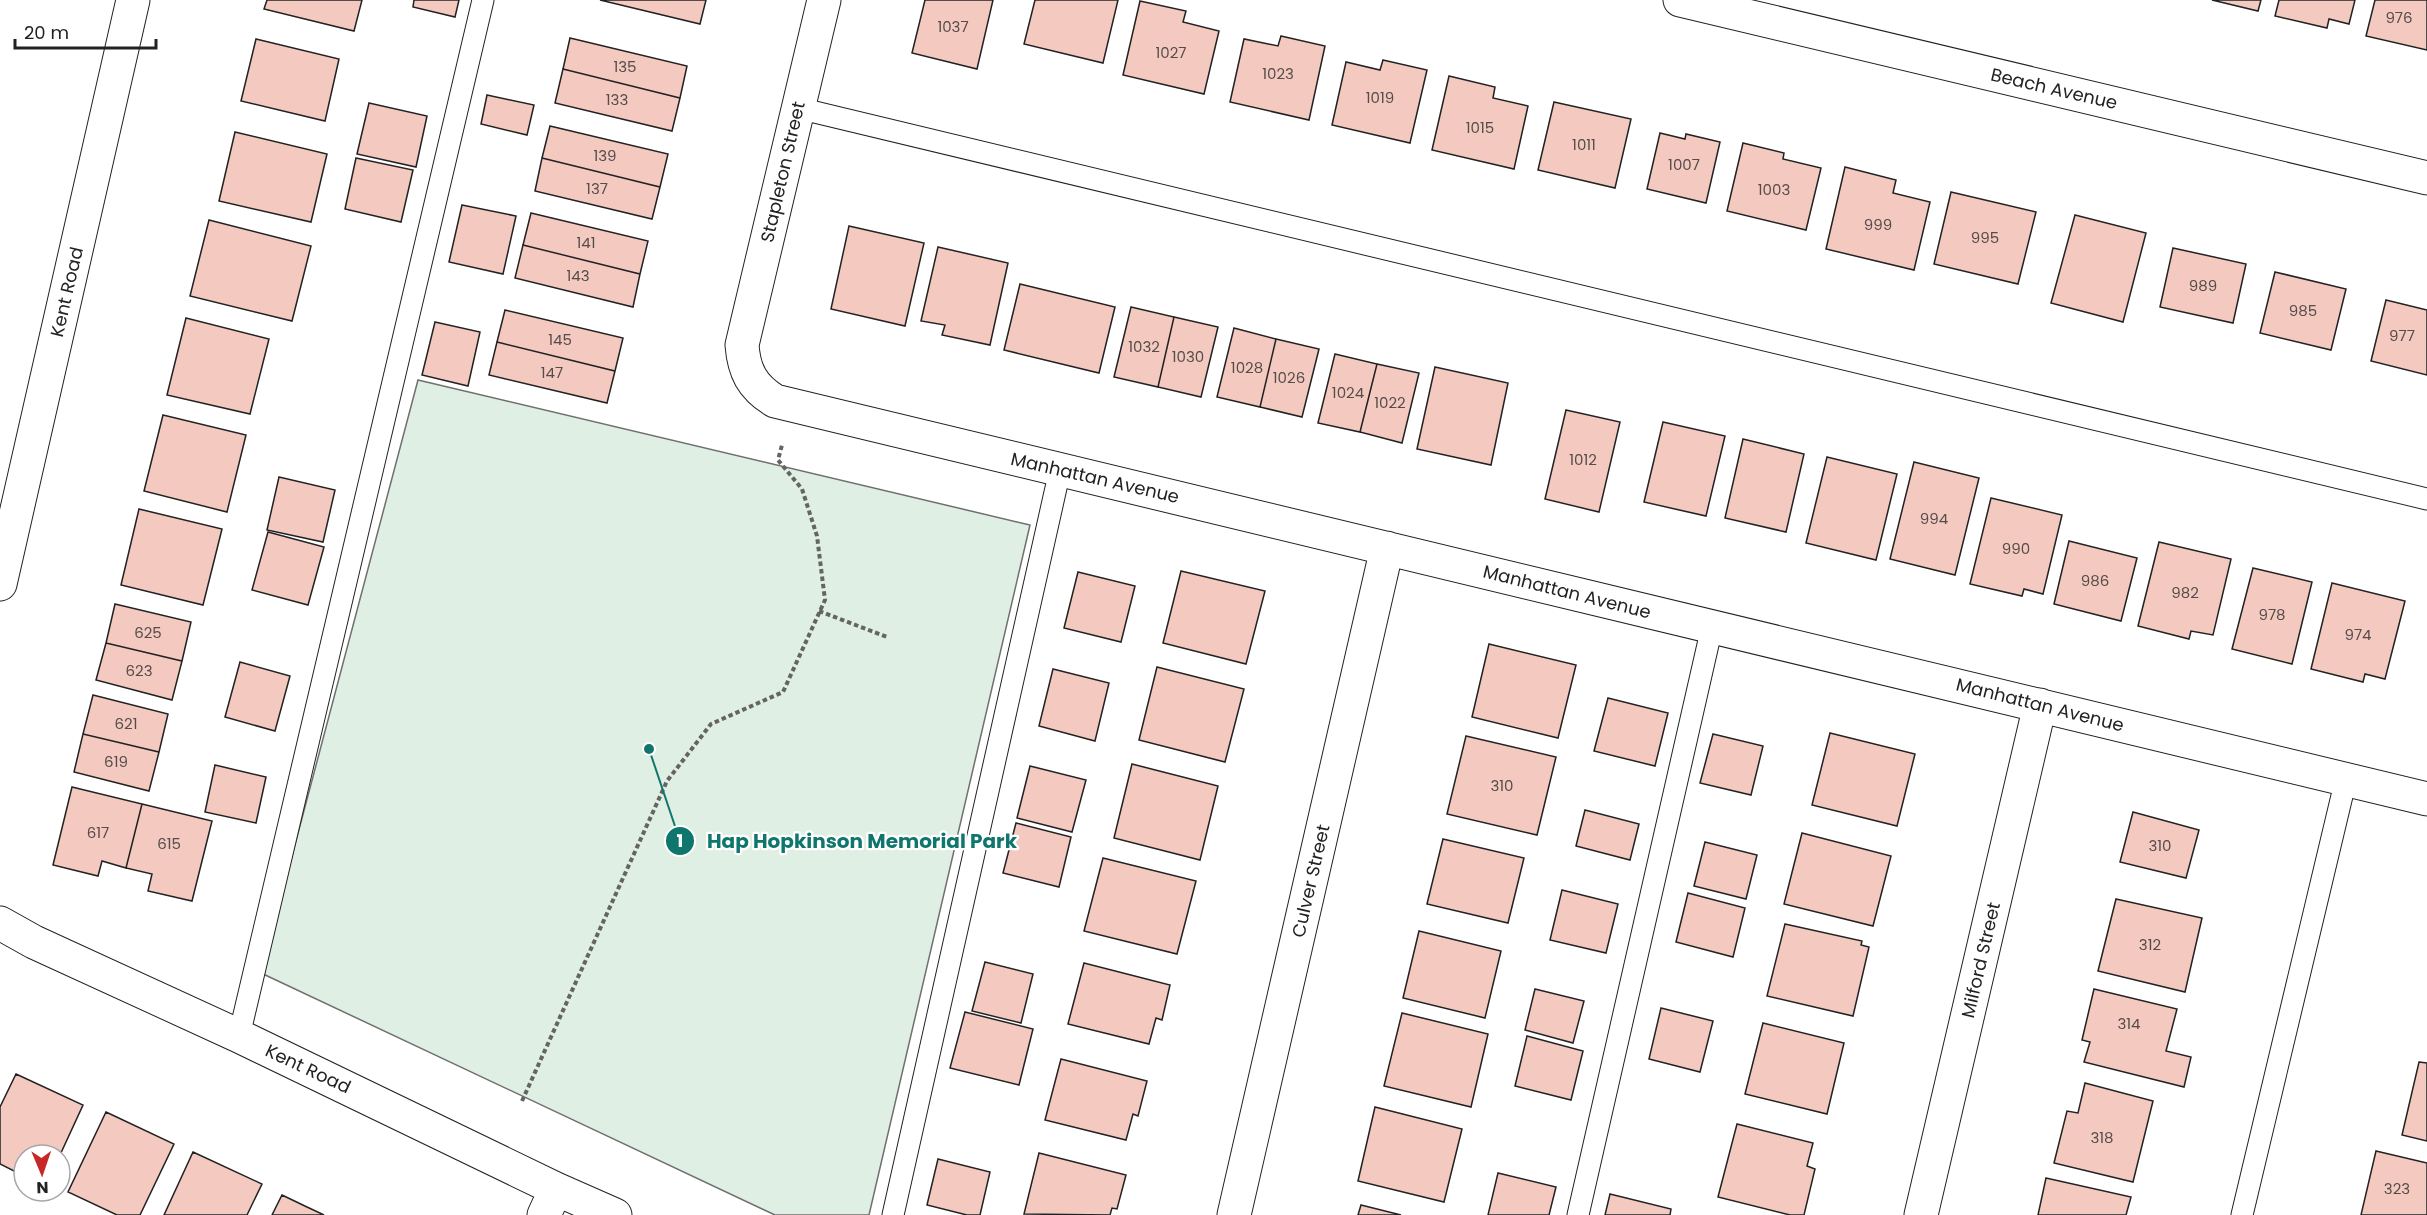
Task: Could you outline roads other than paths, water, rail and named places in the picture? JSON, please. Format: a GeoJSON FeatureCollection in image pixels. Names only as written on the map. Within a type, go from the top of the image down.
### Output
{"type":"FeatureCollection","features":[{"type":"Feature","properties":{"kind":"street","name":"Kent Road"},"geometry":{"type":"LineString","coordinates":[[0,584],[133,0]]}},
{"type":"Feature","properties":{"kind":"street","name":"Stapleton Street"},"geometry":{"type":"LineString","coordinates":[[742,345],[824,0]]}},
{"type":"Feature","properties":{"kind":"street","name":"Beach Avenue"},"geometry":{"type":"LineString","coordinates":[[1680,0],[2427,178]]}},
{"type":"Feature","properties":{"kind":"street","name":"Manhattan Avenue"},"geometry":{"type":"LineString","coordinates":[[742,345],[743,361],[749,377],[760,392],[775,401],[791,406],[2427,799]]}},
{"type":"Feature","properties":{"kind":"street","name":"Culver Street"},"geometry":{"type":"LineString","coordinates":[[1234,1215],[1387,548]]}},
{"type":"Feature","properties":{"kind":"street","name":"Milford Street"},"geometry":{"type":"LineString","coordinates":[[1921,1215],[2040,705]]}},
{"type":"Feature","properties":{"kind":"street","name":"Kent Road"},"geometry":{"type":"LineString","coordinates":[[0,924],[34,942],[239,1036],[550,1202],[615,1215]]}},
{"type":"Feature","properties":{"kind":"lane"},"geometry":{"type":"LineString","coordinates":[[239,1036],[483,0]]}},
{"type":"Feature","properties":{"kind":"lane"},"geometry":{"type":"LineString","coordinates":[[798,108],[2427,499]]}},
{"type":"Feature","properties":{"kind":"lane"},"geometry":{"type":"LineString","coordinates":[[892,1215],[1060,470]]}},
{"type":"Feature","properties":{"kind":"lane"},"geometry":{"type":"LineString","coordinates":[[1578,1215],[1712,627]]}},
{"type":"Feature","properties":{"kind":"lane"},"geometry":{"type":"LineString","coordinates":[[2242,1215],[2346,779]]}},
{"type":"Feature","properties":{"kind":"place","name":"Hap Hopkinson Memorial Park"},"geometry":{"type":"Point","coordinates":[649,749]}}]}
